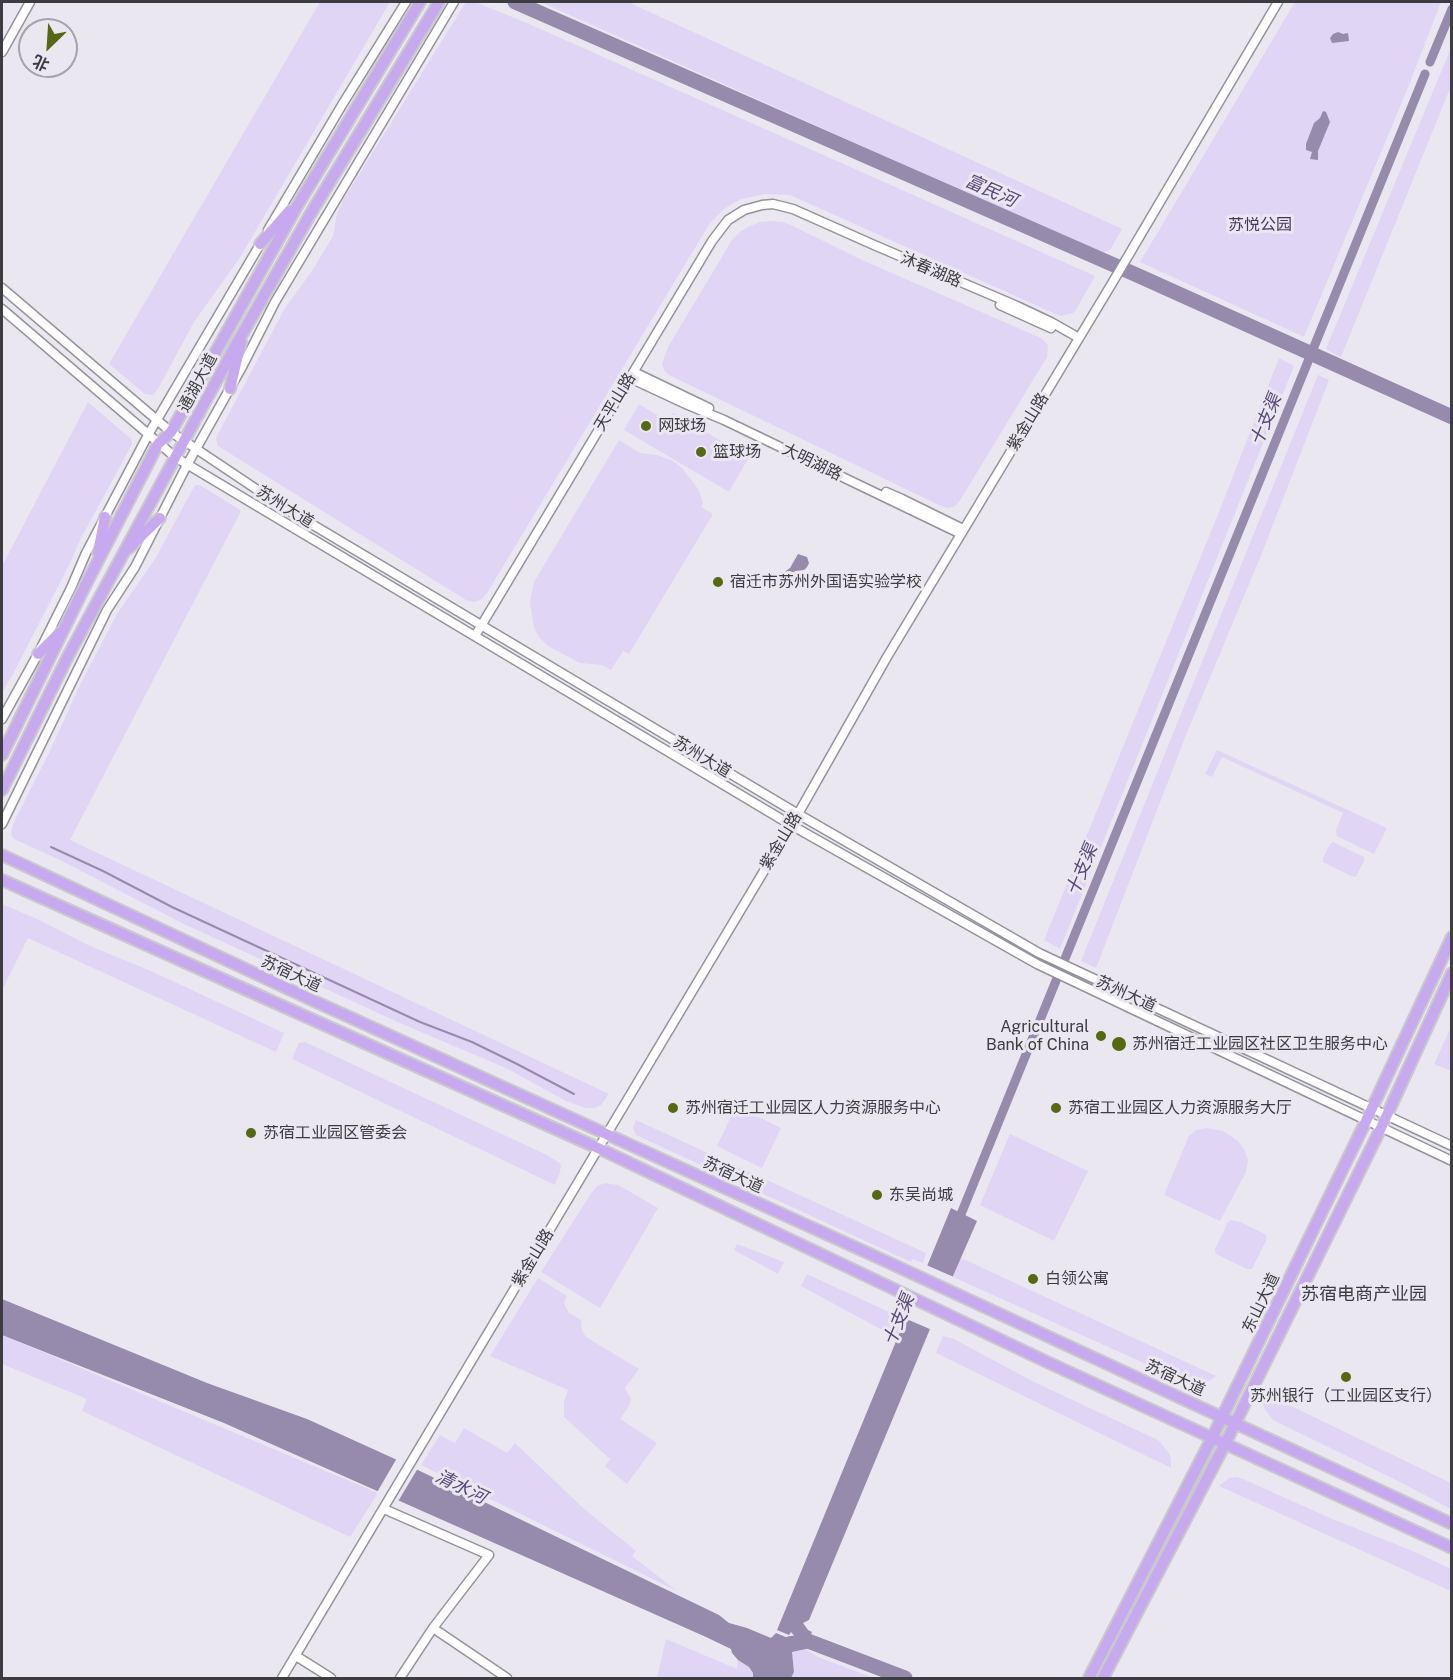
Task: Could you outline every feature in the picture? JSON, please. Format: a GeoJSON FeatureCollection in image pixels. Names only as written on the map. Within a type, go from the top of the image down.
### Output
{"type":"FeatureCollection","features":[{"type":"Feature","properties":{"kind":"main road","name":"通湖大道"},"geometry":{"type":"LineString","coordinates":[[2,755],[158,444],[171,432],[303,196],[420,2]]}},
{"type":"Feature","properties":{"kind":"main road","name":"通湖大道"},"geometry":{"type":"LineString","coordinates":[[2,790],[67,658],[243,331],[311,213],[439,2]]}},
{"type":"Feature","properties":{"kind":"main road"},"geometry":{"type":"LineString","coordinates":[[260,244],[303,196]]}},
{"type":"Feature","properties":{"kind":"main road"},"geometry":{"type":"LineString","coordinates":[[230,389],[243,331]]}},
{"type":"Feature","properties":{"kind":"main road"},"geometry":{"type":"LineString","coordinates":[[96,565],[105,517]]}},
{"type":"Feature","properties":{"kind":"main road"},"geometry":{"type":"LineString","coordinates":[[123,554],[160,518]]}},
{"type":"Feature","properties":{"kind":"main road"},"geometry":{"type":"LineString","coordinates":[[38,654],[65,627]]}},
{"type":"Feature","properties":{"kind":"main road","name":"苏宿大道"},"geometry":{"type":"LineString","coordinates":[[2,855],[314,1001],[955,1293],[1452,1524]]}},
{"type":"Feature","properties":{"kind":"main road","name":"苏宿大道"},"geometry":{"type":"LineString","coordinates":[[2,880],[598,1148],[906,1295],[1452,1548]]}},
{"type":"Feature","properties":{"kind":"main road","name":"东山大道"},"geometry":{"type":"LineString","coordinates":[[1089,1678],[1212,1438],[1372,1109],[1452,937]]}},
{"type":"Feature","properties":{"kind":"main road","name":"东山大道"},"geometry":{"type":"LineString","coordinates":[[1104,1678],[1225,1444],[1381,1128],[1452,973]]}},
{"type":"Feature","properties":{"kind":"street"},"geometry":{"type":"LineString","coordinates":[[2,52],[30,2]]}},
{"type":"Feature","properties":{"kind":"street"},"geometry":{"type":"LineString","coordinates":[[2,719],[38,654],[148,435],[342,105],[406,2]]}},
{"type":"Feature","properties":{"kind":"street"},"geometry":{"type":"LineString","coordinates":[[2,824],[107,610],[135,567],[275,302],[454,2]]}},
{"type":"Feature","properties":{"kind":"street","name":"紫金山路"},"geometry":{"type":"LineString","coordinates":[[282,1678],[798,814],[887,657],[1278,2]]}},
{"type":"Feature","properties":{"kind":"street","name":"沐春湖路"},"geometry":{"type":"LineString","coordinates":[[781,208],[1078,340]]}},
{"type":"Feature","properties":{"kind":"street","name":"天平山路"},"geometry":{"type":"LineString","coordinates":[[477,637],[721,235],[737,220],[755,211],[781,208]]}},
{"type":"Feature","properties":{"kind":"street","name":"苏州大道"},"geometry":{"type":"LineString","coordinates":[[2,288],[183,441],[283,507],[798,814],[1039,953],[1452,1146]]}},
{"type":"Feature","properties":{"kind":"street","name":"苏州大道"},"geometry":{"type":"LineString","coordinates":[[2,309],[158,444],[187,465],[791,825],[1037,964],[1452,1161]]}},
{"type":"Feature","properties":{"kind":"street","name":"大明湖路"},"geometry":{"type":"LineString","coordinates":[[634,376],[688,405],[962,532]]}},
{"type":"Feature","properties":{"kind":"street"},"geometry":{"type":"LineString","coordinates":[[384,1509],[489,1555],[433,1628],[404,1677]]}},
{"type":"Feature","properties":{"kind":"street"},"geometry":{"type":"LineString","coordinates":[[433,1628],[507,1678]]}},
{"type":"Feature","properties":{"kind":"street"},"geometry":{"type":"LineString","coordinates":[[296,1656],[331,1678]]}},
{"type":"Feature","properties":{"kind":"green space"},"geometry":{"type":"Polygon","coordinates":[[[320,2],[390,2],[239,259],[194,322],[159,387],[153,395],[145,394],[109,364],[320,2]]]}},
{"type":"Feature","properties":{"kind":"green space"},"geometry":{"type":"Polygon","coordinates":[[[466,2],[475,2],[527,23],[1095,276],[1076,310],[1060,316],[790,195],[765,194],[741,199],[724,209],[710,223],[487,593],[482,599],[474,602],[466,600],[218,446],[216,438],[285,308],[312,271],[333,236],[337,214],[345,197],[466,2]]]}},
{"type":"Feature","properties":{"kind":"green space"},"geometry":{"type":"Polygon","coordinates":[[[541,2],[628,2],[1122,229],[1110,250],[1101,253],[541,2]]]}},
{"type":"Feature","properties":{"kind":"green space","name":"苏悦公园"},"geometry":{"type":"Polygon","coordinates":[[[1295,2],[1441,2],[1407,90],[1304,337],[1140,262],[1295,2]]]}},
{"type":"Feature","properties":{"kind":"green space"},"geometry":{"type":"Polygon","coordinates":[[[1451,48],[1451,86],[1341,357],[1326,349],[1451,48]]]}},
{"type":"Feature","properties":{"kind":"green space"},"geometry":{"type":"Polygon","coordinates":[[[771,221],[791,225],[862,260],[1041,338],[1048,345],[1047,357],[954,507],[947,508],[939,505],[669,375],[664,370],[662,364],[668,347],[732,240],[750,226],[771,221]]]}},
{"type":"Feature","properties":{"kind":"green space"},"geometry":{"type":"Polygon","coordinates":[[[1279,358],[1294,366],[1060,949],[1044,940],[1217,517],[1279,358]]]}},
{"type":"Feature","properties":{"kind":"green space"},"geometry":{"type":"Polygon","coordinates":[[[1318,375],[1329,380],[1262,553],[1186,735],[1096,968],[1081,961],[1318,375]]]}},
{"type":"Feature","properties":{"kind":"green space"},"geometry":{"type":"Polygon","coordinates":[[[88,402],[131,439],[132,444],[2,693],[2,566],[88,402]]]}},
{"type":"Feature","properties":{"kind":"green space","name":"篮球场"},"geometry":{"type":"Polygon","coordinates":[[[639,404],[668,422],[673,413],[749,457],[729,492],[624,430],[639,404]]]}},
{"type":"Feature","properties":{"kind":"green space"},"geometry":{"type":"Polygon","coordinates":[[[619,440],[640,453],[657,455],[673,461],[682,468],[698,489],[703,503],[701,507],[713,514],[629,654],[623,651],[611,670],[602,665],[580,663],[548,646],[535,630],[530,602],[534,582],[619,440]]]}},
{"type":"Feature","properties":{"kind":"green space"},"geometry":{"type":"Polygon","coordinates":[[[195,485],[200,485],[240,510],[240,513],[70,840],[609,1094],[601,1105],[595,1108],[585,1108],[564,1100],[508,1069],[400,1023],[184,924],[14,839],[11,835],[16,818],[117,614],[155,559],[195,485]]]}},
{"type":"Feature","properties":{"kind":"green space"},"geometry":{"type":"Polygon","coordinates":[[[1217,750],[1387,828],[1374,854],[1337,836],[1336,830],[1343,813],[1222,757],[1212,777],[1205,774],[1217,750]]]}},
{"type":"Feature","properties":{"kind":"green space"},"geometry":{"type":"Polygon","coordinates":[[[1333,842],[1364,857],[1356,877],[1323,862],[1333,842]]]}},
{"type":"Feature","properties":{"kind":"green space"},"geometry":{"type":"Polygon","coordinates":[[[2,904],[284,1033],[276,1052],[28,938],[2,990],[2,904]]]}},
{"type":"Feature","properties":{"kind":"green space"},"geometry":{"type":"Polygon","coordinates":[[[1451,1027],[1451,1071],[1434,1064],[1451,1027]]]}},
{"type":"Feature","properties":{"kind":"green space"},"geometry":{"type":"Polygon","coordinates":[[[305,1042],[549,1156],[561,1164],[555,1185],[292,1059],[299,1043],[305,1042]]]}},
{"type":"Feature","properties":{"kind":"green space"},"geometry":{"type":"Polygon","coordinates":[[[736,1106],[781,1128],[762,1168],[717,1146],[736,1106]]]}},
{"type":"Feature","properties":{"kind":"green space"},"geometry":{"type":"Polygon","coordinates":[[[636,1120],[926,1253],[923,1263],[913,1259],[911,1262],[636,1135],[633,1128],[636,1120]]]}},
{"type":"Feature","properties":{"kind":"green space"},"geometry":{"type":"Polygon","coordinates":[[[1207,1128],[1223,1131],[1238,1141],[1248,1160],[1246,1172],[1220,1221],[1164,1195],[1189,1136],[1196,1130],[1207,1128]]]}},
{"type":"Feature","properties":{"kind":"green space"},"geometry":{"type":"Polygon","coordinates":[[[1010,1134],[1088,1171],[1054,1241],[980,1205],[1010,1134]]]}},
{"type":"Feature","properties":{"kind":"green space"},"geometry":{"type":"Polygon","coordinates":[[[605,1183],[618,1185],[658,1208],[600,1308],[541,1272],[590,1195],[597,1186],[605,1183]]]}},
{"type":"Feature","properties":{"kind":"green space"},"geometry":{"type":"Polygon","coordinates":[[[1231,1220],[1265,1234],[1266,1241],[1252,1269],[1247,1269],[1216,1254],[1216,1247],[1231,1220]]]}},
{"type":"Feature","properties":{"kind":"green space"},"geometry":{"type":"Polygon","coordinates":[[[737,1244],[784,1262],[778,1274],[734,1250],[737,1244]]]}},
{"type":"Feature","properties":{"kind":"green space"},"geometry":{"type":"Polygon","coordinates":[[[961,1258],[1216,1376],[1197,1385],[1186,1382],[953,1277],[961,1258]]]}},
{"type":"Feature","properties":{"kind":"green space"},"geometry":{"type":"Polygon","coordinates":[[[807,1274],[904,1319],[897,1338],[801,1286],[807,1274]]]}},
{"type":"Feature","properties":{"kind":"green space"},"geometry":{"type":"Polygon","coordinates":[[[538,1278],[567,1296],[565,1306],[569,1313],[581,1320],[582,1331],[586,1337],[639,1369],[625,1388],[631,1399],[620,1419],[657,1443],[627,1484],[605,1466],[610,1459],[564,1417],[564,1401],[568,1390],[490,1356],[538,1278]]]}},
{"type":"Feature","properties":{"kind":"green space"},"geometry":{"type":"Polygon","coordinates":[[[2,1335],[378,1493],[350,1537],[82,1411],[87,1399],[2,1364],[2,1335]]]}},
{"type":"Feature","properties":{"kind":"green space"},"geometry":{"type":"Polygon","coordinates":[[[943,1336],[954,1339],[1032,1381],[1158,1440],[1169,1453],[1171,1468],[936,1353],[943,1336]]]}},
{"type":"Feature","properties":{"kind":"green space"},"geometry":{"type":"Polygon","coordinates":[[[1264,1393],[1451,1483],[1451,1509],[1273,1420],[1262,1402],[1264,1393]]]}},
{"type":"Feature","properties":{"kind":"green space"},"geometry":{"type":"Polygon","coordinates":[[[464,1428],[507,1453],[515,1443],[582,1507],[636,1551],[632,1556],[677,1591],[421,1465],[440,1435],[455,1443],[464,1428]]]}},
{"type":"Feature","properties":{"kind":"green space"},"geometry":{"type":"Polygon","coordinates":[[[1236,1477],[1451,1569],[1451,1591],[1219,1486],[1229,1478],[1236,1477]]]}},
{"type":"Feature","properties":{"kind":"green space"},"geometry":{"type":"Polygon","coordinates":[[[666,1639],[737,1669],[738,1660],[749,1667],[753,1678],[657,1678],[666,1639]]]}},
{"type":"Feature","properties":{"kind":"green space"},"geometry":{"type":"Polygon","coordinates":[[[805,1649],[818,1657],[874,1678],[791,1678],[794,1672],[792,1652],[805,1649]]]}},
{"type":"Feature","properties":{"kind":"shaded area"},"geometry":{"type":"Polygon","coordinates":[[[1338,32],[1348,33],[1349,41],[1332,43],[1330,38],[1338,32]]]}},
{"type":"Feature","properties":{"kind":"shaded area"},"geometry":{"type":"Polygon","coordinates":[[[1323,111],[1326,112],[1330,122],[1318,151],[1318,160],[1310,159],[1312,152],[1306,150],[1306,144],[1314,123],[1323,111]]]}},
{"type":"Feature","properties":{"kind":"shaded area"},"geometry":{"type":"Polygon","coordinates":[[[798,554],[807,557],[809,563],[807,567],[783,579],[780,575],[790,568],[798,554]]]}},
{"type":"Feature","properties":{"kind":"shaded area"},"geometry":{"type":"Polygon","coordinates":[[[951,1208],[977,1221],[809,1620],[803,1623],[812,1632],[805,1649],[792,1652],[794,1672],[791,1678],[753,1678],[749,1667],[738,1660],[731,1649],[706,1637],[224,1423],[2,1335],[2,1299],[207,1383],[307,1419],[719,1615],[729,1623],[771,1638],[776,1633],[788,1638],[787,1642],[797,1639],[791,1632],[789,1635],[777,1630],[951,1208]]]}},
{"type":"Feature","properties":{"kind":"pier"},"geometry":{"type":"Polygon","coordinates":[[[924,1264],[956,1278],[932,1330],[902,1317],[924,1264]]]}},
{"type":"Feature","properties":{"kind":"pier"},"geometry":{"type":"Polygon","coordinates":[[[397,1458],[418,1468],[397,1503],[376,1494],[397,1458]]]}},
{"type":"Feature","properties":{"kind":"waterway","name":"富民河"},"geometry":{"type":"LineString","coordinates":[[515,2],[1139,276],[1452,417]]}},
{"type":"Feature","properties":{"kind":"waterway","name":"十支渠"},"geometry":{"type":"LineString","coordinates":[[1430,62],[1452,9]]}},
{"type":"Feature","properties":{"kind":"waterway","name":"十支渠"},"geometry":{"type":"LineString","coordinates":[[957,1224],[1425,74]]}},
{"type":"Feature","properties":{"kind":"waterway"},"geometry":{"type":"LineString","coordinates":[[51,847],[172,907],[420,1022],[472,1042],[574,1094]]}},
{"type":"Feature","properties":{"kind":"waterway","name":"清水河"},"geometry":{"type":"LineString","coordinates":[[789,1644],[808,1641],[905,1678]]}},
{"type":"Feature","properties":{"kind":"place","name":"网球场"},"geometry":{"type":"Point","coordinates":[646,426]}},
{"type":"Feature","properties":{"kind":"place","name":"篮球场"},"geometry":{"type":"Point","coordinates":[701,452]}},
{"type":"Feature","properties":{"kind":"place","name":"宿迁市苏州外国语实验学校"},"geometry":{"type":"Point","coordinates":[718,582]}},
{"type":"Feature","properties":{"kind":"place","name":"Agricultural Bank of China"},"geometry":{"type":"Point","coordinates":[1101,1036]}},
{"type":"Feature","properties":{"kind":"place","name":"苏州宿迁工业园区社区卫生服务中心"},"geometry":{"type":"Point","coordinates":[1119,1044]}},
{"type":"Feature","properties":{"kind":"place","name":"苏州宿迁工业园区人力资源服务中心"},"geometry":{"type":"Point","coordinates":[673,1108]}},
{"type":"Feature","properties":{"kind":"place","name":"苏宿工业园区人力资源服务大厅"},"geometry":{"type":"Point","coordinates":[1056,1108]}},
{"type":"Feature","properties":{"kind":"place","name":"苏宿工业园区管委会"},"geometry":{"type":"Point","coordinates":[251,1133]}},
{"type":"Feature","properties":{"kind":"place","name":"东吴尚城"},"geometry":{"type":"Point","coordinates":[877,1195]}},
{"type":"Feature","properties":{"kind":"place","name":"白领公寓"},"geometry":{"type":"Point","coordinates":[1033,1279]}},
{"type":"Feature","properties":{"kind":"place","name":"苏州银行（工业园区支行）"},"geometry":{"type":"Point","coordinates":[1346,1377]}},
{"type":"Feature","properties":{"kind":"district","name":"苏宿电商产业园"},"geometry":{"type":"Point","coordinates":[1364,1294]}}]}
